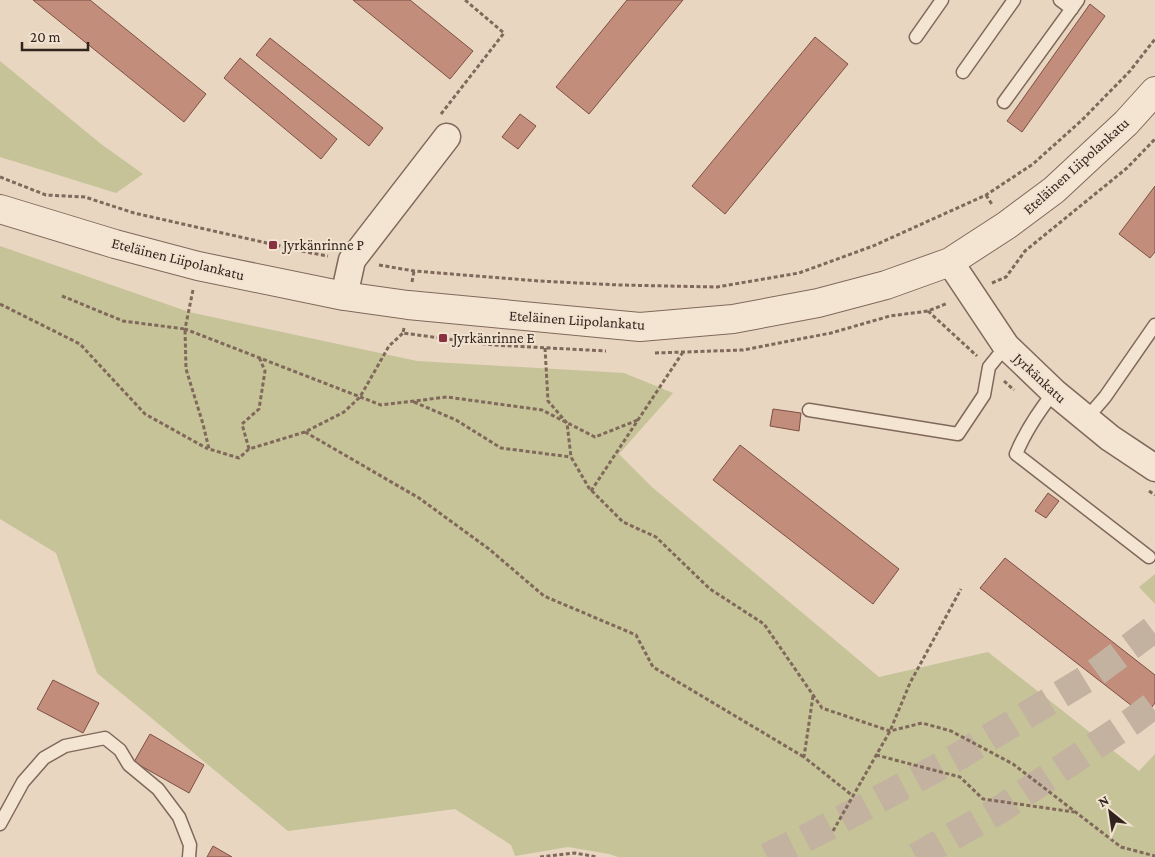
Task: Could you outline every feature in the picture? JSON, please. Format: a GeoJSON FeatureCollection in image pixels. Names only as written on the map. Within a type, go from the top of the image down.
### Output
{"type":"FeatureCollection","features":[{"type":"Feature","properties":{"kind":"street","name":"Eteläinen Liipolankatu"},"geometry":{"type":"LineString","coordinates":[[0,209],[115,244],[198,266],[344,296],[408,306],[640,327],[732,320],[818,303],[886,285],[950,262],[1007,225],[1054,190],[1126,123],[1155,91]]}},
{"type":"Feature","properties":{"kind":"street"},"geometry":{"type":"LineString","coordinates":[[344,296],[352,260],[446,137]]}},
{"type":"Feature","properties":{"kind":"street","name":"Jyrkänkatu"},"geometry":{"type":"LineString","coordinates":[[950,262],[1006,346],[1054,392],[1086,419],[1110,438],[1155,468]]}},
{"type":"Feature","properties":{"kind":"lane"},"geometry":{"type":"LineString","coordinates":[[916,37],[942,0]]}},
{"type":"Feature","properties":{"kind":"lane"},"geometry":{"type":"LineString","coordinates":[[963,72],[1014,0]]}},
{"type":"Feature","properties":{"kind":"lane"},"geometry":{"type":"LineString","coordinates":[[1004,102],[1075,4],[1060,0]]}},
{"type":"Feature","properties":{"kind":"lane"},"geometry":{"type":"LineString","coordinates":[[1086,419],[1105,397],[1155,325]]}},
{"type":"Feature","properties":{"kind":"lane"},"geometry":{"type":"LineString","coordinates":[[809,410],[958,434],[984,394],[988,367],[1006,346]]}},
{"type":"Feature","properties":{"kind":"lane"},"geometry":{"type":"LineString","coordinates":[[1054,392],[1038,412],[1016,454],[1149,557]]}},
{"type":"Feature","properties":{"kind":"lane"},"geometry":{"type":"LineString","coordinates":[[0,824],[23,782],[44,758],[65,746],[105,738],[120,750],[129,765],[158,789],[179,817],[190,845],[189,857]]}},
{"type":"Feature","properties":{"kind":"path"},"geometry":{"type":"LineString","coordinates":[[0,177],[46,195],[85,197],[151,218],[311,253],[414,271],[539,282],[717,287],[799,273],[873,246],[986,195],[1033,164],[1082,120],[1130,71],[1155,39]]}},
{"type":"Feature","properties":{"kind":"path"},"geometry":{"type":"LineString","coordinates":[[198,266],[186,329],[186,369],[209,449]]}},
{"type":"Feature","properties":{"kind":"path"},"geometry":{"type":"LineString","coordinates":[[62,296],[123,320],[186,329],[381,405],[446,397],[542,410],[595,437],[638,420]]}},
{"type":"Feature","properties":{"kind":"path"},"geometry":{"type":"LineString","coordinates":[[0,304],[80,344],[145,414],[209,449],[239,458],[249,448],[305,432],[344,412],[360,397],[389,346],[403,333]]}},
{"type":"Feature","properties":{"kind":"path"},"geometry":{"type":"LineString","coordinates":[[545,348],[548,401],[567,423],[571,457],[591,491],[623,522],[656,537],[710,589],[764,624],[822,708],[890,731],[922,723],[951,731],[1013,764],[1121,847],[1155,856]]}},
{"type":"Feature","properties":{"kind":"path"},"geometry":{"type":"LineString","coordinates":[[591,491],[683,352]]}},
{"type":"Feature","properties":{"kind":"path"},"geometry":{"type":"LineString","coordinates":[[249,448],[242,424],[259,409],[265,371],[258,357]]}},
{"type":"Feature","properties":{"kind":"path"},"geometry":{"type":"LineString","coordinates":[[412,402],[456,420],[501,448],[571,457]]}},
{"type":"Feature","properties":{"kind":"path"},"geometry":{"type":"LineString","coordinates":[[305,432],[419,498],[489,549],[544,596],[636,634],[652,667],[804,757],[853,796]]}},
{"type":"Feature","properties":{"kind":"path"},"geometry":{"type":"LineString","coordinates":[[833,831],[890,731],[910,682],[961,589]]}},
{"type":"Feature","properties":{"kind":"path"},"geometry":{"type":"LineString","coordinates":[[804,757],[813,695]]}},
{"type":"Feature","properties":{"kind":"path"},"geometry":{"type":"LineString","coordinates":[[876,755],[960,777],[983,799],[1074,812]]}},
{"type":"Feature","properties":{"kind":"path"},"geometry":{"type":"LineString","coordinates":[[540,857],[575,853],[597,857]]}},
{"type":"Feature","properties":{"kind":"shaded area"},"geometry":{"type":"Polygon","coordinates":[[[0,61],[101,144],[143,174],[116,193],[0,157],[0,61]]]}},
{"type":"Feature","properties":{"kind":"shaded area"},"geometry":{"type":"Polygon","coordinates":[[[0,246],[189,312],[417,361],[624,373],[673,393],[619,454],[652,487],[879,677],[988,652],[1139,771],[1155,754],[1155,857],[618,857],[568,847],[515,856],[511,845],[455,809],[288,831],[97,673],[56,553],[0,519],[0,246]]]}},
{"type":"Feature","properties":{"kind":"shaded area"},"geometry":{"type":"Polygon","coordinates":[[[1155,574],[1155,604],[1139,587],[1155,574]]]}},
{"type":"Feature","properties":{"kind":"building"},"geometry":{"type":"Polygon","coordinates":[[[33,0],[90,0],[206,94],[184,122],[33,0]]]}},
{"type":"Feature","properties":{"kind":"building"},"geometry":{"type":"Polygon","coordinates":[[[353,0],[410,0],[473,51],[450,79],[353,0]]]}},
{"type":"Feature","properties":{"kind":"building"},"geometry":{"type":"Polygon","coordinates":[[[627,0],[683,0],[589,114],[556,87],[627,0]]]}},
{"type":"Feature","properties":{"kind":"building"},"geometry":{"type":"Polygon","coordinates":[[[1090,4],[1105,16],[1022,132],[1007,121],[1090,4]]]}},
{"type":"Feature","properties":{"kind":"building"},"geometry":{"type":"Polygon","coordinates":[[[815,37],[848,64],[725,214],[692,186],[815,37]]]}},
{"type":"Feature","properties":{"kind":"building"},"geometry":{"type":"Polygon","coordinates":[[[270,38],[383,128],[369,146],[256,55],[270,38]]]}},
{"type":"Feature","properties":{"kind":"building"},"geometry":{"type":"Polygon","coordinates":[[[240,58],[337,139],[321,159],[224,78],[240,58]]]}},
{"type":"Feature","properties":{"kind":"building"},"geometry":{"type":"Polygon","coordinates":[[[520,114],[536,126],[518,149],[502,137],[520,114]]]}},
{"type":"Feature","properties":{"kind":"building"},"geometry":{"type":"Polygon","coordinates":[[[1155,186],[1155,252],[1150,258],[1119,234],[1155,186]]]}},
{"type":"Feature","properties":{"kind":"building"},"geometry":{"type":"Polygon","coordinates":[[[773,409],[801,413],[799,431],[770,426],[773,409]]]}},
{"type":"Feature","properties":{"kind":"building"},"geometry":{"type":"Polygon","coordinates":[[[740,445],[899,569],[873,604],[713,480],[740,445]]]}},
{"type":"Feature","properties":{"kind":"building"},"geometry":{"type":"Polygon","coordinates":[[[1048,493],[1059,501],[1046,518],[1035,511],[1048,493]]]}},
{"type":"Feature","properties":{"kind":"building"},"geometry":{"type":"Polygon","coordinates":[[[1005,558],[1155,675],[1155,703],[1145,716],[980,588],[1005,558]]]}},
{"type":"Feature","properties":{"kind":"building"},"geometry":{"type":"Polygon","coordinates":[[[53,680],[99,703],[83,733],[37,709],[53,680]]]}},
{"type":"Feature","properties":{"kind":"building"},"geometry":{"type":"Polygon","coordinates":[[[150,734],[204,765],[189,793],[134,762],[150,734]]]}},
{"type":"Feature","properties":{"kind":"building"},"geometry":{"type":"Polygon","coordinates":[[[213,846],[232,857],[207,857],[213,846]]]}},
{"type":"Feature","properties":{"kind":"tunnel"},"geometry":{"type":"LineString","coordinates":[[767,857],[814,834],[959,756],[1091,676],[1155,628]]}},
{"type":"Feature","properties":{"kind":"tunnel"},"geometry":{"type":"LineString","coordinates":[[916,857],[999,810],[1155,704]]}},
{"type":"Feature","properties":{"kind":"place","name":"Jyrkänrinne P"},"geometry":{"type":"Point","coordinates":[273,245]}},
{"type":"Feature","properties":{"kind":"place","name":"Jyrkänrinne E"},"geometry":{"type":"Point","coordinates":[443,338]}}]}
